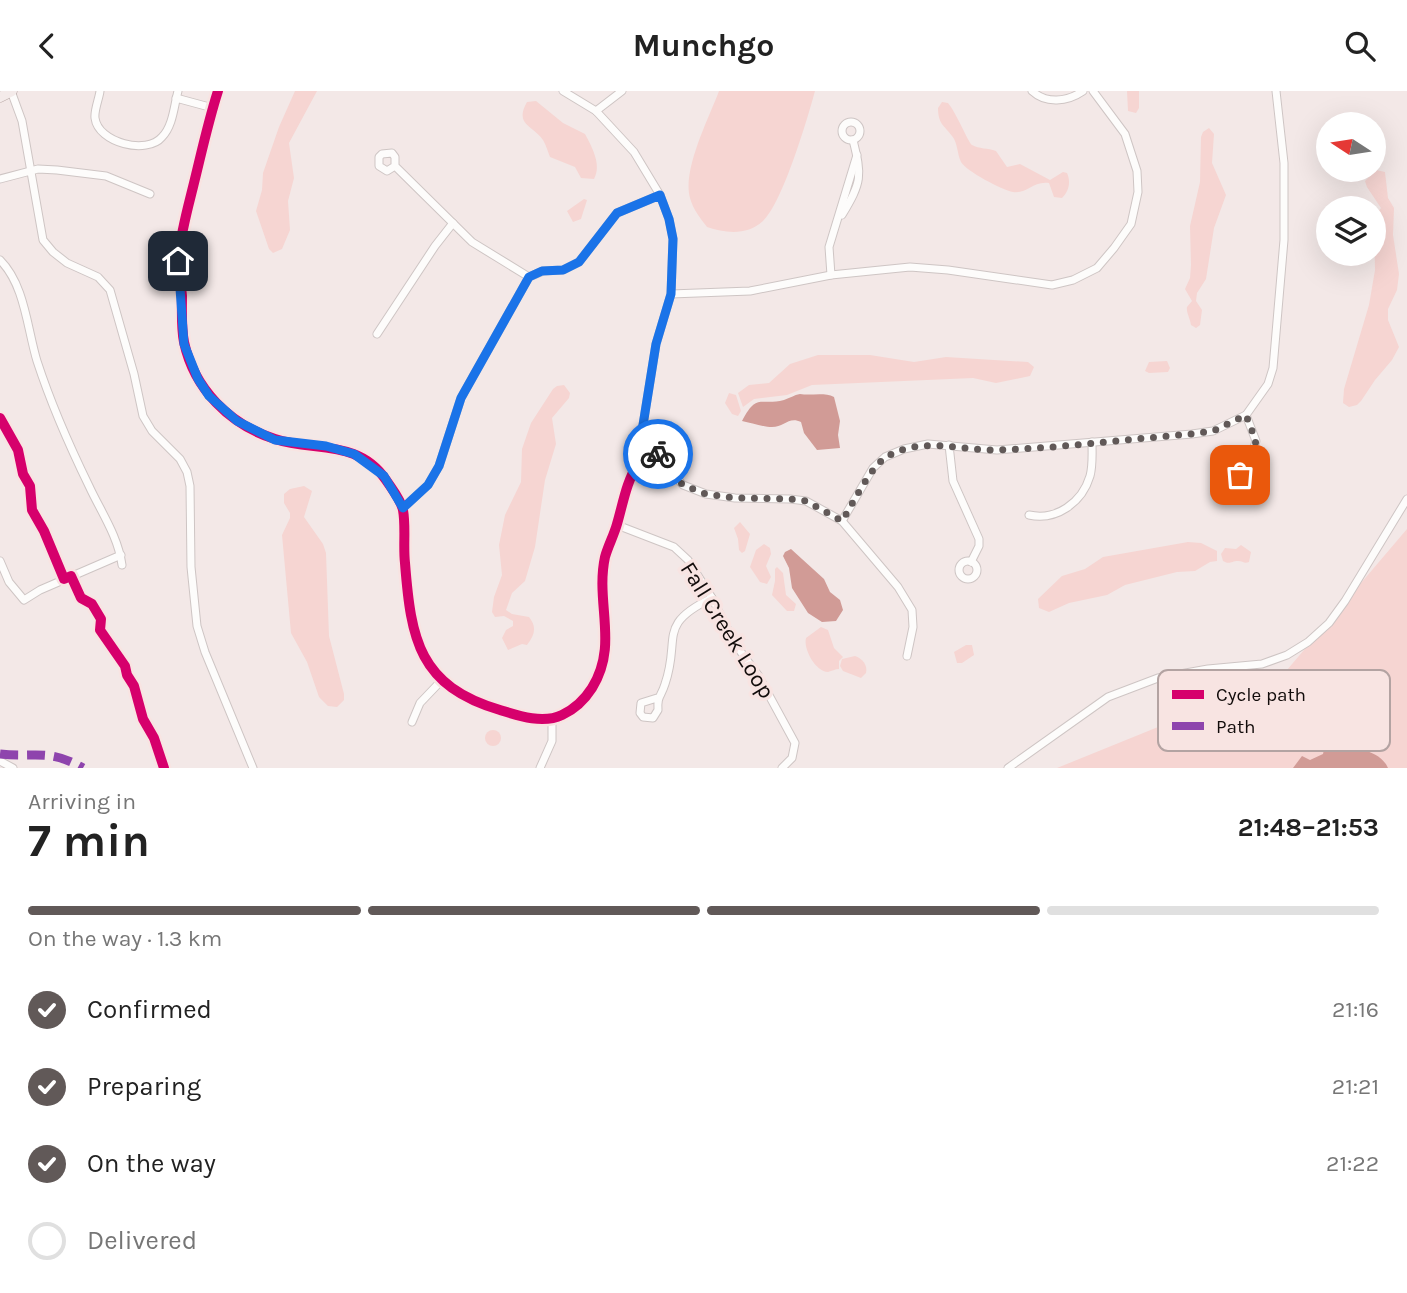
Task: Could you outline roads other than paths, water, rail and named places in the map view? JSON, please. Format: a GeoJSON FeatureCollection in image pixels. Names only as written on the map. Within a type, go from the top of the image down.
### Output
{"type":"FeatureCollection","features":[{"type":"Feature","properties":{"kind":"main road"},"geometry":{"type":"LineString","coordinates":[[0,97],[12,91]]}},
{"type":"Feature","properties":{"kind":"street"},"geometry":{"type":"LineString","coordinates":[[12,91],[22,121],[43,240],[67,264],[99,277],[110,290],[143,416],[152,431],[180,459],[187,472],[190,486],[191,567],[197,626],[253,768]]}},
{"type":"Feature","properties":{"kind":"street"},"geometry":{"type":"LineString","coordinates":[[100,91],[95,117],[103,133],[112,139],[140,146],[159,141],[165,134],[177,94],[213,108]]}},
{"type":"Feature","properties":{"kind":"street"},"geometry":{"type":"LineString","coordinates":[[218,91],[185,221],[178,261],[184,344],[198,379],[209,396],[237,421],[260,433],[290,443],[340,449],[354,454],[384,476],[403,508],[405,563],[413,625],[419,645],[441,681],[466,698],[535,719],[552,719],[563,715],[589,692],[606,658],[603,598],[605,558],[617,525],[624,493],[638,464],[653,446]]}},
{"type":"Feature","properties":{"kind":"street"},"geometry":{"type":"LineString","coordinates":[[563,91],[596,111],[634,152],[660,195],[669,219],[673,239],[671,294],[656,344],[643,425],[653,446],[667,468],[683,485],[706,494],[735,498],[806,501],[842,521],[898,587],[912,610],[913,628],[907,656]]}},
{"type":"Feature","properties":{"kind":"street"},"geometry":{"type":"LineString","coordinates":[[596,111],[622,91]]}},
{"type":"Feature","properties":{"kind":"street"},"geometry":{"type":"LineString","coordinates":[[1032,91],[1045,99],[1057,101],[1083,91]]}},
{"type":"Feature","properties":{"kind":"street"},"geometry":{"type":"LineString","coordinates":[[671,294],[750,291],[831,275],[910,267],[1052,285],[1073,280],[1097,268],[1114,248],[1131,224],[1138,192],[1136,171],[1125,134],[1093,91]]}},
{"type":"Feature","properties":{"kind":"street"},"geometry":{"type":"LineString","coordinates":[[842,521],[873,468],[885,457],[904,449],[928,444],[997,450],[1213,431],[1246,415],[1268,384],[1276,345],[1284,240],[1284,163],[1276,91]]}},
{"type":"Feature","properties":{"kind":"street"},"geometry":{"type":"LineString","coordinates":[[831,275],[829,247],[857,155],[853,140]]}},
{"type":"Feature","properties":{"kind":"street"},"geometry":{"type":"LineString","coordinates":[[395,166],[472,242],[529,277]]}},
{"type":"Feature","properties":{"kind":"street"},"geometry":{"type":"LineString","coordinates":[[0,179],[44,168],[106,176],[150,194]]}},
{"type":"Feature","properties":{"kind":"street"},"geometry":{"type":"LineString","coordinates":[[403,508],[428,485],[439,466],[461,398],[529,277],[542,271],[563,270],[579,262],[617,213],[660,195]]}},
{"type":"Feature","properties":{"kind":"street"},"geometry":{"type":"LineString","coordinates":[[377,334],[453,223]]}},
{"type":"Feature","properties":{"kind":"street"},"geometry":{"type":"LineString","coordinates":[[0,261],[16,284],[32,345],[53,406],[79,467],[117,540],[122,565]]}},
{"type":"Feature","properties":{"kind":"street"},"geometry":{"type":"LineString","coordinates":[[1246,415],[1256,441],[1250,460]]}},
{"type":"Feature","properties":{"kind":"street"},"geometry":{"type":"LineString","coordinates":[[1029,515],[1049,517],[1076,501],[1089,478],[1092,442]]}},
{"type":"Feature","properties":{"kind":"street"},"geometry":{"type":"LineString","coordinates":[[949,445],[953,481],[979,539],[979,546],[971,562]]}},
{"type":"Feature","properties":{"kind":"street"},"geometry":{"type":"LineString","coordinates":[[1202,670],[1262,664],[1287,655],[1308,642],[1329,622],[1345,601],[1407,499]]}},
{"type":"Feature","properties":{"kind":"street","name":"Fall Creek Loop"},"geometry":{"type":"LineString","coordinates":[[617,525],[674,547],[688,560],[712,598],[735,644],[758,675],[795,743],[792,758],[782,768]]}},
{"type":"Feature","properties":{"kind":"street"},"geometry":{"type":"LineString","coordinates":[[0,561],[9,582],[24,600],[40,590],[121,555]]}},
{"type":"Feature","properties":{"kind":"street"},"geometry":{"type":"LineString","coordinates":[[657,698],[665,685],[674,630],[680,619],[693,607],[712,598]]}},
{"type":"Feature","properties":{"kind":"street"},"geometry":{"type":"LineString","coordinates":[[1008,768],[1108,697],[1158,678]]}},
{"type":"Feature","properties":{"kind":"street"},"geometry":{"type":"LineString","coordinates":[[412,722],[420,703],[441,681]]}},
{"type":"Feature","properties":{"kind":"street"},"geometry":{"type":"LineString","coordinates":[[540,768],[552,741],[552,719]]}},
{"type":"Feature","properties":{"kind":"street"},"geometry":{"type":"LineString","coordinates":[[0,761],[13,768]]}}]}
